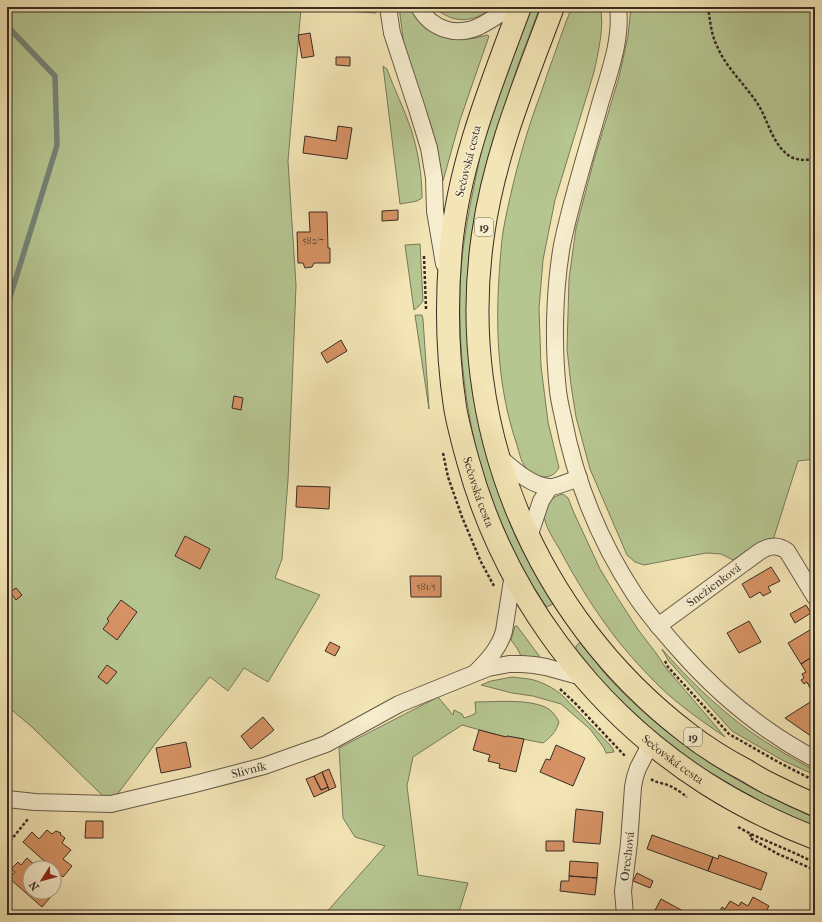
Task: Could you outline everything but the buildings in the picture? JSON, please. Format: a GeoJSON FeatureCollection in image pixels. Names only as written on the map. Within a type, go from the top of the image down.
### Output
{"type":"FeatureCollection","features":[{"type":"Feature","properties":{"kind":"main road","name":"Sečovská cesta"},"geometry":{"type":"LineString","coordinates":[[520,7],[486,96],[473,139],[463,176],[451,246],[447,320],[455,407],[472,477],[482,506],[513,574],[532,608],[566,654],[627,722],[678,764],[708,784],[769,818],[815,838]]}},
{"type":"Feature","properties":{"kind":"main road","name":"19"},"geometry":{"type":"LineString","coordinates":[[553,7],[507,131],[498,161],[483,234],[477,316],[485,402],[497,455],[508,487],[529,538],[542,564],[561,597],[608,660],[638,691],[688,734],[716,753],[769,784],[815,805]]}},
{"type":"Feature","properties":{"kind":"street"},"geometry":{"type":"LineString","coordinates":[[388,7],[392,33],[429,148],[434,178],[435,210],[448,287]]}},
{"type":"Feature","properties":{"kind":"street"},"geometry":{"type":"LineString","coordinates":[[419,7],[430,21],[440,27],[449,30],[464,30],[477,27],[511,7]]}},
{"type":"Feature","properties":{"kind":"street"},"geometry":{"type":"LineString","coordinates":[[618,7],[618,33],[613,59],[570,208],[557,279],[555,347],[558,392],[566,432],[578,478],[617,565],[635,595],[662,630],[696,670],[726,697],[772,733],[815,759]]}},
{"type":"Feature","properties":{"kind":"street"},"geometry":{"type":"LineString","coordinates":[[497,455],[527,479],[541,485],[550,487],[578,478]]}},
{"type":"Feature","properties":{"kind":"street"},"geometry":{"type":"LineString","coordinates":[[529,538],[541,502],[550,487]]}},
{"type":"Feature","properties":{"kind":"street","name":"Snežienková"},"geometry":{"type":"LineString","coordinates":[[662,630],[764,548],[781,548],[787,551],[815,597]]}},
{"type":"Feature","properties":{"kind":"street"},"geometry":{"type":"LineString","coordinates":[[475,673],[485,663],[502,639],[513,574]]}},
{"type":"Feature","properties":{"kind":"street","name":"Slivník"},"geometry":{"type":"LineString","coordinates":[[7,799],[36,802],[111,804],[264,766],[326,744],[399,704],[488,668],[501,665],[522,664],[546,667],[586,678]]}},
{"type":"Feature","properties":{"kind":"street","name":"Orechová"},"geometry":{"type":"LineString","coordinates":[[625,915],[623,891],[629,843],[633,787],[635,777],[651,743]]}},
{"type":"Feature","properties":{"kind":"path"},"geometry":{"type":"LineString","coordinates":[[708,7],[716,45],[723,58],[759,106],[774,139],[785,152],[791,156],[803,160],[815,159]]}},
{"type":"Feature","properties":{"kind":"path"},"geometry":{"type":"LineString","coordinates":[[662,630],[655,645],[668,667],[729,734],[815,781]]}},
{"type":"Feature","properties":{"kind":"path"},"geometry":{"type":"LineString","coordinates":[[7,845],[32,814],[36,802]]}},
{"type":"Feature","properties":{"kind":"path"},"geometry":{"type":"LineString","coordinates":[[751,834],[750,838],[778,854],[815,870]]}},
{"type":"Feature","properties":{"kind":"green space"},"geometry":{"type":"Polygon","coordinates":[[[7,7],[376,7],[376,13],[301,8],[288,161],[296,285],[288,480],[282,559],[275,578],[320,595],[268,682],[244,668],[228,691],[210,677],[155,744],[116,796],[105,798],[32,727],[7,706],[7,7]]]}},
{"type":"Feature","properties":{"kind":"green space"},"geometry":{"type":"Polygon","coordinates":[[[399,7],[411,7],[417,18],[449,37],[463,39],[487,35],[489,36],[460,120],[443,181],[432,129],[404,45],[399,7]]]}},
{"type":"Feature","properties":{"kind":"green space"},"geometry":{"type":"Polygon","coordinates":[[[433,7],[492,7],[487,12],[477,17],[464,20],[449,17],[433,7]]]}},
{"type":"Feature","properties":{"kind":"green space"},"geometry":{"type":"Polygon","coordinates":[[[532,7],[540,7],[510,90],[477,204],[469,259],[467,314],[470,370],[479,425],[485,450],[509,521],[553,604],[547,607],[522,569],[498,515],[484,478],[475,443],[466,395],[460,328],[460,288],[463,250],[483,143],[500,92],[532,7]]]}},
{"type":"Feature","properties":{"kind":"green space"},"geometry":{"type":"Polygon","coordinates":[[[572,7],[600,7],[602,22],[594,72],[555,200],[543,260],[539,308],[541,366],[548,422],[559,468],[550,476],[544,477],[534,474],[524,466],[510,423],[505,401],[499,355],[498,286],[503,231],[517,169],[532,118],[572,7]]]}},
{"type":"Feature","properties":{"kind":"green space"},"geometry":{"type":"Polygon","coordinates":[[[631,7],[815,7],[815,459],[798,461],[773,540],[758,544],[733,560],[721,554],[706,553],[644,565],[635,562],[627,555],[590,469],[576,417],[567,349],[569,279],[576,228],[594,160],[619,77],[628,36],[631,7]]]}},
{"type":"Feature","properties":{"kind":"green space"},"geometry":{"type":"Polygon","coordinates":[[[383,66],[387,69],[411,129],[416,146],[422,189],[422,198],[417,201],[400,204],[383,66]]]}},
{"type":"Feature","properties":{"kind":"green space"},"geometry":{"type":"Polygon","coordinates":[[[420,244],[423,301],[414,310],[405,245],[420,244]]]}},
{"type":"Feature","properties":{"kind":"green space"},"geometry":{"type":"Polygon","coordinates":[[[415,315],[422,315],[423,319],[429,409],[415,315]]]}},
{"type":"Feature","properties":{"kind":"green space"},"geometry":{"type":"Polygon","coordinates":[[[563,494],[568,498],[600,569],[639,631],[666,668],[725,737],[682,706],[658,685],[624,648],[587,597],[547,528],[544,518],[544,510],[547,503],[556,496],[563,494]]]}},
{"type":"Feature","properties":{"kind":"green space"},"geometry":{"type":"Polygon","coordinates":[[[515,626],[517,626],[540,657],[539,659],[521,656],[511,640],[515,626]]]}},
{"type":"Feature","properties":{"kind":"green space"},"geometry":{"type":"Polygon","coordinates":[[[579,643],[606,675],[630,699],[656,723],[684,745],[713,765],[750,787],[815,818],[815,820],[809,824],[761,802],[710,773],[691,760],[652,729],[613,693],[576,649],[576,646],[579,643]]]}},
{"type":"Feature","properties":{"kind":"green space"},"geometry":{"type":"Polygon","coordinates":[[[662,649],[701,690],[722,709],[761,739],[815,771],[815,775],[782,760],[732,731],[668,660],[662,649]]]}},
{"type":"Feature","properties":{"kind":"green space"},"geometry":{"type":"Polygon","coordinates":[[[512,677],[538,681],[559,693],[610,745],[614,752],[606,753],[590,729],[561,704],[533,696],[512,693],[481,685],[491,681],[512,677]]]}},
{"type":"Feature","properties":{"kind":"green space"},"geometry":{"type":"Polygon","coordinates":[[[438,697],[453,715],[454,710],[462,714],[464,718],[476,713],[475,702],[525,702],[543,706],[550,710],[559,722],[553,734],[543,743],[506,737],[462,725],[413,757],[407,786],[418,875],[468,883],[458,915],[324,915],[385,846],[355,837],[343,818],[339,748],[438,697]]]}},
{"type":"Feature","properties":{"kind":"waterway"},"geometry":{"type":"LineString","coordinates":[[7,26],[55,76]]}},
{"type":"Feature","properties":{"kind":"waterway"},"geometry":{"type":"LineString","coordinates":[[7,307],[57,145],[55,76]]}}]}
